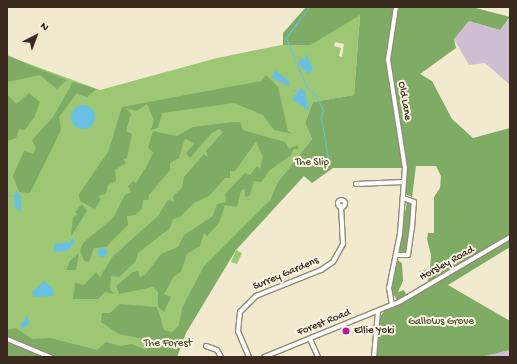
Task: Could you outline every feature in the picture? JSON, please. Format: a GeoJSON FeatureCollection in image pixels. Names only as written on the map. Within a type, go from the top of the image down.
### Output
{"type":"FeatureCollection","features":[{"type":"Feature","properties":{"kind":"street","name":"Old Lane"},"geometry":{"type":"LineString","coordinates":[[392,304],[389,288],[396,256],[404,182],[404,154],[388,60],[396,7]]}},
{"type":"Feature","properties":{"kind":"street"},"geometry":{"type":"LineString","coordinates":[[356,184],[404,182]]}},
{"type":"Feature","properties":{"kind":"street"},"geometry":{"type":"LineString","coordinates":[[396,256],[408,255],[412,228],[414,202],[403,198]]}},
{"type":"Feature","properties":{"kind":"street","name":"Surrey Gardens"},"geometry":{"type":"LineString","coordinates":[[249,357],[238,331],[240,312],[256,296],[321,270],[333,262],[343,244],[342,206]]}},
{"type":"Feature","properties":{"kind":"street","name":"Horsley Road"},"geometry":{"type":"LineString","coordinates":[[392,304],[447,277],[510,237]]}},
{"type":"Feature","properties":{"kind":"street","name":"Forest Road"},"geometry":{"type":"LineString","coordinates":[[264,357],[392,304]]}},
{"type":"Feature","properties":{"kind":"street"},"geometry":{"type":"LineString","coordinates":[[374,357],[378,311]]}},
{"type":"Feature","properties":{"kind":"street"},"geometry":{"type":"LineString","coordinates":[[373,313],[378,320]]}},
{"type":"Feature","properties":{"kind":"street"},"geometry":{"type":"LineString","coordinates":[[7,339],[50,357]]}},
{"type":"Feature","properties":{"kind":"street"},"geometry":{"type":"LineString","coordinates":[[310,339],[318,357]]}},
{"type":"Feature","properties":{"kind":"street"},"geometry":{"type":"LineString","coordinates":[[206,346],[217,350],[221,357]]}},
{"type":"Feature","properties":{"kind":"shaded area"},"geometry":{"type":"Polygon","coordinates":[[[510,18],[510,85],[485,63],[469,65],[454,39],[469,21],[500,30],[510,18]]]}},
{"type":"Feature","properties":{"kind":"shaded area"},"geometry":{"type":"Polygon","coordinates":[[[510,350],[510,357],[481,357],[510,350]]]}},
{"type":"Feature","properties":{"kind":"green space"},"geometry":{"type":"Polygon","coordinates":[[[306,7],[472,7],[510,17],[500,30],[469,21],[454,39],[456,48],[420,74],[432,81],[452,119],[473,138],[510,128],[510,247],[448,285],[510,321],[510,350],[481,357],[376,357],[380,317],[385,310],[427,288],[428,279],[419,271],[430,270],[431,255],[427,239],[428,233],[434,233],[434,197],[440,188],[441,176],[436,166],[416,166],[412,197],[405,194],[406,168],[333,168],[312,183],[304,176],[236,250],[186,333],[177,357],[7,357],[7,330],[16,328],[32,339],[50,338],[97,350],[106,342],[120,346],[132,344],[146,350],[149,340],[119,334],[101,322],[102,313],[110,313],[120,304],[157,307],[164,330],[172,332],[179,325],[182,308],[204,266],[270,200],[277,183],[312,139],[305,123],[313,102],[354,95],[360,15],[311,45],[283,45],[283,33],[306,7]]]}},
{"type":"Feature","properties":{"kind":"green space","name":"The Forest"},"geometry":{"type":"Polygon","coordinates":[[[360,14],[354,95],[313,102],[305,123],[312,139],[277,183],[270,200],[239,234],[182,308],[177,357],[54,357],[7,336],[7,62],[16,59],[100,90],[217,58],[286,44],[311,45],[360,14]],[[335,42],[334,46],[341,48],[339,56],[342,57],[344,44],[335,42]]]}},
{"type":"Feature","properties":{"kind":"green space"},"geometry":{"type":"Polygon","coordinates":[[[7,55],[67,80],[57,89],[40,75],[7,82],[7,55]]]}},
{"type":"Feature","properties":{"kind":"green space"},"geometry":{"type":"Polygon","coordinates":[[[266,75],[278,87],[288,131],[293,134],[274,130],[263,115],[234,103],[162,113],[158,128],[151,130],[154,120],[147,104],[136,111],[126,108],[131,114],[126,131],[132,134],[127,158],[123,159],[126,163],[115,170],[116,181],[108,185],[106,194],[98,196],[101,199],[95,209],[80,201],[79,194],[108,152],[122,107],[261,81],[266,75]]]}},
{"type":"Feature","properties":{"kind":"green space"},"geometry":{"type":"Polygon","coordinates":[[[73,82],[96,89],[87,97],[77,93],[59,117],[61,130],[30,193],[19,192],[13,176],[24,151],[33,154],[36,148],[32,140],[53,117],[73,82]]]}},
{"type":"Feature","properties":{"kind":"green space"},"geometry":{"type":"Polygon","coordinates":[[[29,93],[40,102],[35,116],[25,130],[19,129],[16,138],[7,141],[7,94],[16,104],[29,93]]]}},
{"type":"Feature","properties":{"kind":"green space"},"geometry":{"type":"Polygon","coordinates":[[[240,122],[243,130],[285,142],[289,149],[297,145],[299,149],[294,149],[290,156],[270,170],[261,182],[254,181],[250,195],[245,197],[245,189],[241,190],[237,207],[225,205],[219,223],[207,236],[204,233],[200,246],[187,254],[181,272],[174,276],[164,294],[171,297],[164,312],[158,307],[158,292],[153,287],[119,294],[116,286],[133,272],[138,271],[140,277],[145,275],[161,254],[178,247],[184,235],[213,216],[217,204],[226,202],[225,194],[245,173],[250,175],[257,166],[260,169],[263,157],[256,142],[235,171],[230,171],[230,178],[225,178],[209,196],[194,203],[180,217],[173,219],[170,228],[138,253],[135,262],[119,277],[111,276],[110,290],[115,294],[105,292],[98,299],[73,299],[75,283],[84,285],[96,272],[100,277],[113,256],[158,216],[168,200],[174,202],[173,196],[182,188],[184,177],[204,154],[208,157],[206,151],[223,132],[219,129],[211,134],[190,158],[186,153],[194,144],[185,138],[179,158],[170,163],[170,170],[149,195],[148,200],[143,200],[142,209],[135,215],[127,216],[128,225],[106,247],[94,248],[89,262],[84,261],[80,251],[83,243],[113,218],[125,195],[131,192],[128,186],[133,181],[136,183],[148,164],[153,152],[148,148],[153,131],[177,136],[193,127],[240,122]]]}},
{"type":"Feature","properties":{"kind":"green space"},"geometry":{"type":"Polygon","coordinates":[[[407,200],[413,205],[407,252],[399,254],[407,200]]]}},
{"type":"Feature","properties":{"kind":"green space"},"geometry":{"type":"Polygon","coordinates":[[[82,204],[87,211],[71,236],[73,217],[78,215],[75,212],[82,204]]]}},
{"type":"Feature","properties":{"kind":"green space"},"geometry":{"type":"Polygon","coordinates":[[[236,250],[242,253],[237,264],[231,262],[236,250]]]}},
{"type":"Feature","properties":{"kind":"green space"},"geometry":{"type":"Polygon","coordinates":[[[79,253],[76,270],[66,270],[70,261],[79,253]]]}},
{"type":"Feature","properties":{"kind":"green space"},"geometry":{"type":"Polygon","coordinates":[[[397,260],[402,263],[403,281],[398,292],[404,290],[407,296],[398,301],[390,290],[397,260]]]}},
{"type":"Feature","properties":{"kind":"water"},"geometry":{"type":"Polygon","coordinates":[[[306,53],[313,69],[309,74],[298,64],[300,59],[305,60],[306,53]]]}},
{"type":"Feature","properties":{"kind":"water"},"geometry":{"type":"Polygon","coordinates":[[[275,70],[289,81],[289,86],[272,78],[275,70]]]}},
{"type":"Feature","properties":{"kind":"water"},"geometry":{"type":"Polygon","coordinates":[[[301,88],[305,92],[309,111],[292,99],[301,88]]]}},
{"type":"Feature","properties":{"kind":"water"},"geometry":{"type":"Polygon","coordinates":[[[83,105],[88,106],[94,112],[94,122],[88,128],[83,129],[78,128],[72,122],[71,117],[72,112],[78,106],[83,105]]]}},
{"type":"Feature","properties":{"kind":"water"},"geometry":{"type":"Polygon","coordinates":[[[16,190],[21,196],[21,213],[14,206],[16,190]]]}},
{"type":"Feature","properties":{"kind":"water"},"geometry":{"type":"Polygon","coordinates":[[[72,237],[75,242],[67,251],[54,252],[55,244],[70,242],[72,237]]]}},
{"type":"Feature","properties":{"kind":"water"},"geometry":{"type":"Polygon","coordinates":[[[102,247],[107,252],[102,257],[97,252],[102,247]]]}},
{"type":"Feature","properties":{"kind":"water"},"geometry":{"type":"Polygon","coordinates":[[[44,281],[52,287],[54,296],[34,297],[32,292],[44,281]]]}},
{"type":"Feature","properties":{"kind":"water"},"geometry":{"type":"Polygon","coordinates":[[[27,315],[29,324],[22,329],[21,324],[27,315]]]}},
{"type":"Feature","properties":{"kind":"waterway"},"geometry":{"type":"LineString","coordinates":[[309,7],[286,38],[306,86],[316,96],[323,110],[321,117],[328,158]]}},
{"type":"Feature","properties":{"kind":"waterway"},"geometry":{"type":"LineString","coordinates":[[292,89],[297,91]]}},
{"type":"Feature","properties":{"kind":"waterway"},"geometry":{"type":"LineString","coordinates":[[9,195],[15,196]]}},
{"type":"Feature","properties":{"kind":"place","name":"Ellie Yoki"},"geometry":{"type":"Point","coordinates":[346,331]}},
{"type":"Feature","properties":{"kind":"park label","name":"The Slip"},"geometry":{"type":"Point","coordinates":[312,163]}},
{"type":"Feature","properties":{"kind":"park label","name":"Gallows Grove"},"geometry":{"type":"Point","coordinates":[441,322]}}]}
